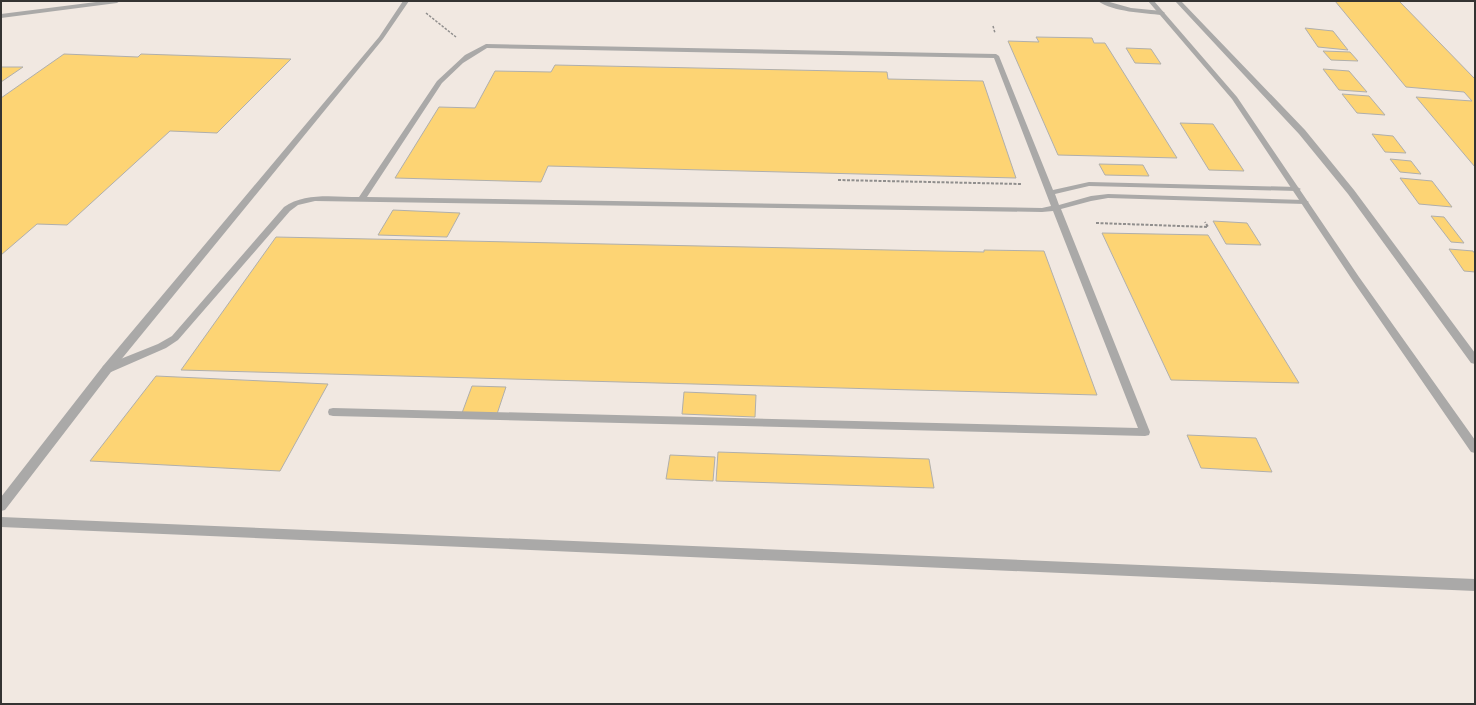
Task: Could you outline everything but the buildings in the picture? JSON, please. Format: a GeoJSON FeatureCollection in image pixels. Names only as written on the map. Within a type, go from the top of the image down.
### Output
{"type":"FeatureCollection","features":[{"type":"Feature","properties":{"kind":"street"},"geometry":{"type":"LineString","coordinates":[[1,16],[117,1]]}},
{"type":"Feature","properties":{"kind":"street"},"geometry":{"type":"LineString","coordinates":[[1,506],[107,369],[381,38],[406,1]]}},
{"type":"Feature","properties":{"kind":"street"},"geometry":{"type":"LineString","coordinates":[[1101,1],[1109,5],[1162,13]]}},
{"type":"Feature","properties":{"kind":"street"},"geometry":{"type":"LineString","coordinates":[[1151,1],[1235,98],[1361,285],[1475,449]]}},
{"type":"Feature","properties":{"kind":"street"},"geometry":{"type":"LineString","coordinates":[[1178,1],[1302,132],[1351,192],[1475,360]]}},
{"type":"Feature","properties":{"kind":"street"},"geometry":{"type":"LineString","coordinates":[[333,412],[1145,432],[1058,208],[996,56],[486,46],[477,49],[439,82],[362,199]]}},
{"type":"Feature","properties":{"kind":"street"},"geometry":{"type":"LineString","coordinates":[[1052,193],[1089,184],[1297,189]]}},
{"type":"Feature","properties":{"kind":"street"},"geometry":{"type":"LineString","coordinates":[[107,369],[162,346],[174,338],[287,209],[295,203],[315,199],[1042,210],[1058,208],[1093,197],[1108,196],[1305,202]]}},
{"type":"Feature","properties":{"kind":"street"},"geometry":{"type":"LineString","coordinates":[[1,522],[1475,585]]}},
{"type":"Feature","properties":{"kind":"path"},"geometry":{"type":"LineString","coordinates":[[424,11],[461,41]]}},
{"type":"Feature","properties":{"kind":"path"},"geometry":{"type":"LineString","coordinates":[[838,180],[1021,184],[1018,177]]}},
{"type":"Feature","properties":{"kind":"shaded area"},"geometry":{"type":"Polygon","coordinates":[[[1,1],[1475,1],[1475,704],[1,704],[1,1]]]}}]}
